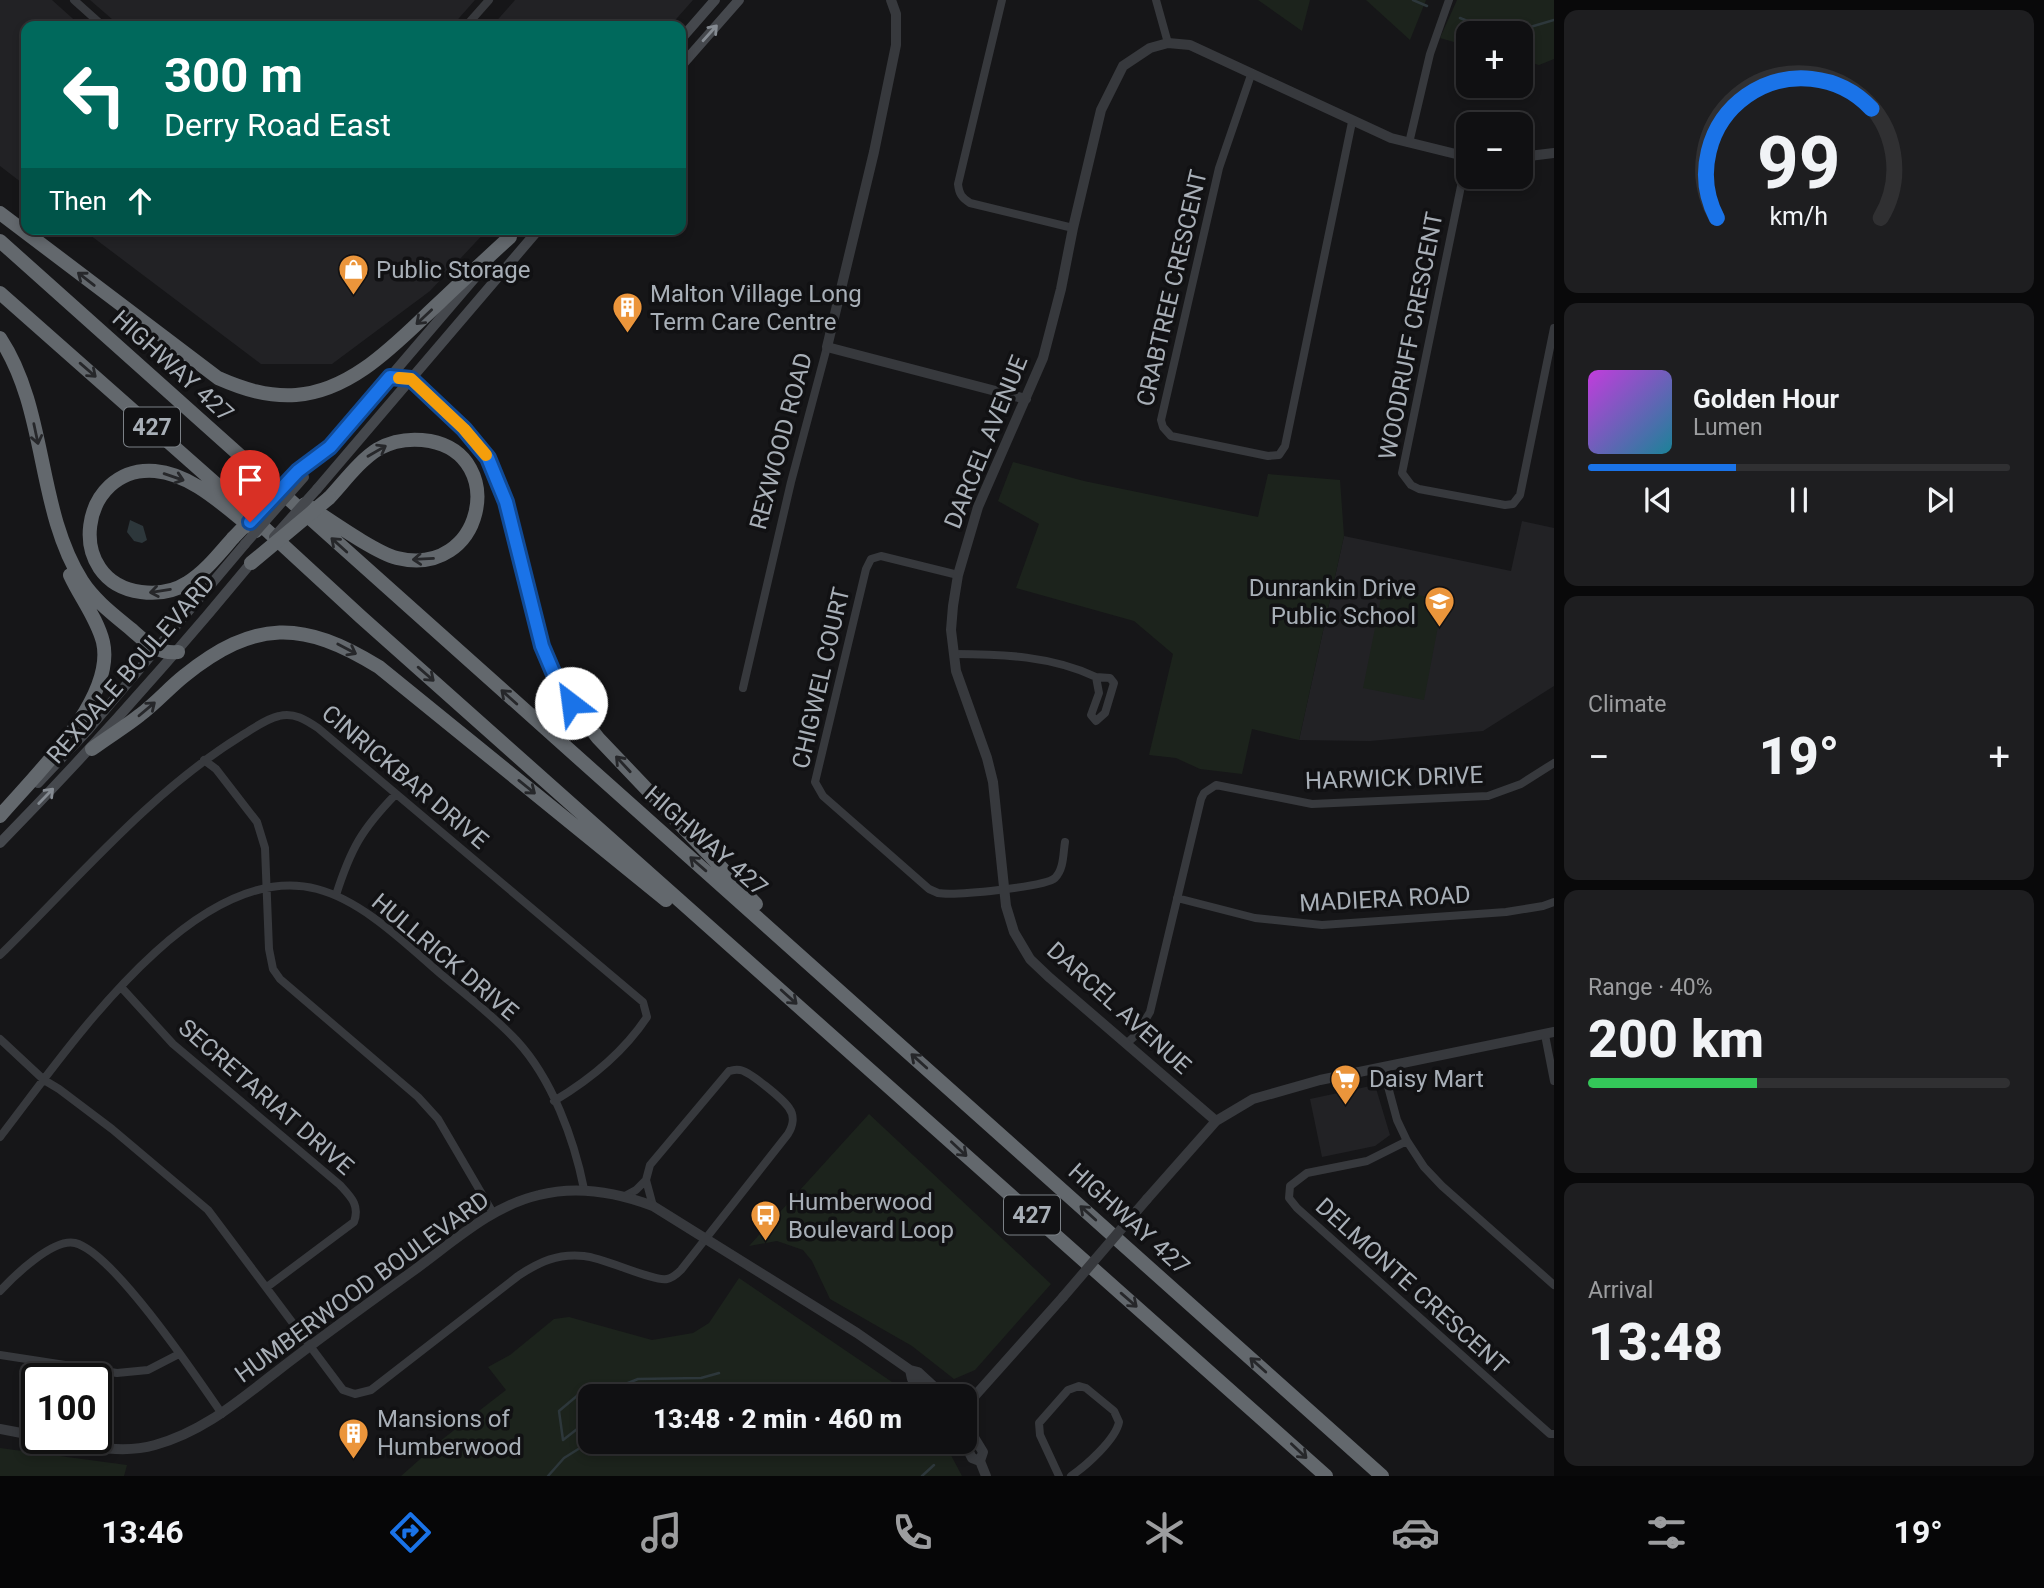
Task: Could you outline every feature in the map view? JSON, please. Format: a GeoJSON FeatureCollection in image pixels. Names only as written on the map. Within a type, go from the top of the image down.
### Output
{"type":"FeatureCollection","features":[{"type":"Feature","properties":{"kind":"highway"},"geometry":{"type":"LineString","coordinates":[[0,213],[21,229]]}},
{"type":"Feature","properties":{"kind":"highway"},"geometry":{"type":"LineString","coordinates":[[29,235],[208,371],[245,389],[270,395],[298,395],[318,391],[349,378],[396,344],[511,235]]}},
{"type":"Feature","properties":{"kind":"highway","name":"HIGHWAY 427"},"geometry":{"type":"LineString","coordinates":[[0,242],[1381,1476]]}},
{"type":"Feature","properties":{"kind":"highway","name":"427"},"geometry":{"type":"LineString","coordinates":[[0,293],[1326,1476]]}},
{"type":"Feature","properties":{"kind":"highway"},"geometry":{"type":"LineString","coordinates":[[0,338],[27,398],[61,533],[63,558],[102,640],[105,656],[103,673],[85,715],[0,817]]}},
{"type":"Feature","properties":{"kind":"highway"},"geometry":{"type":"LineString","coordinates":[[390,377],[411,379],[481,447],[494,469],[526,573],[536,625],[553,672],[571,703],[598,738],[822,974]]}},
{"type":"Feature","properties":{"kind":"highway"},"geometry":{"type":"LineString","coordinates":[[251,563],[323,493],[377,450],[396,441],[419,439],[436,442],[460,457],[469,467],[479,502],[468,533],[460,544],[436,559],[418,561],[396,558],[382,552],[268,481]]}},
{"type":"Feature","properties":{"kind":"highway"},"geometry":{"type":"LineString","coordinates":[[303,562],[286,554],[216,500],[191,483],[155,471],[129,475],[106,491],[96,504],[88,530],[93,555],[107,576],[117,585],[131,591],[167,591],[186,584],[239,541],[301,474],[330,447]]}},
{"type":"Feature","properties":{"kind":"highway"},"geometry":{"type":"LineString","coordinates":[[61,533],[83,583],[111,612],[155,650],[178,652]]}},
{"type":"Feature","properties":{"kind":"highway"},"geometry":{"type":"LineString","coordinates":[[92,749],[140,715],[205,660],[247,637],[266,632],[291,631],[338,643],[379,667],[695,924],[738,952]]}},
{"type":"Feature","properties":{"kind":"main road"},"geometry":{"type":"LineString","coordinates":[[686,34],[715,0]]}},
{"type":"Feature","properties":{"kind":"main road"},"geometry":{"type":"LineString","coordinates":[[686,60],[739,0]]}},
{"type":"Feature","properties":{"kind":"main road"},"geometry":{"type":"LineString","coordinates":[[330,447],[511,235]]}},
{"type":"Feature","properties":{"kind":"main road"},"geometry":{"type":"LineString","coordinates":[[323,493],[411,379],[534,235]]}},
{"type":"Feature","properties":{"kind":"main road","name":"REXDALE BOULEVARD"},"geometry":{"type":"LineString","coordinates":[[0,817],[88,730],[155,650],[239,541]]}},
{"type":"Feature","properties":{"kind":"main road","name":"REXDALE BOULEVARD"},"geometry":{"type":"LineString","coordinates":[[0,843],[92,749],[178,652],[251,563]]}},
{"type":"Feature","properties":{"kind":"street"},"geometry":{"type":"LineString","coordinates":[[74,0],[97,21]]}},
{"type":"Feature","properties":{"kind":"street"},"geometry":{"type":"LineString","coordinates":[[470,21],[489,0]]}},
{"type":"Feature","properties":{"kind":"street","name":"REXWOOD ROAD"},"geometry":{"type":"LineString","coordinates":[[743,688],[788,495],[874,152],[896,44],[896,14],[891,0]]}},
{"type":"Feature","properties":{"kind":"street"},"geometry":{"type":"LineString","coordinates":[[1002,0],[958,184],[959,192],[962,199],[970,203],[1073,228]]}},
{"type":"Feature","properties":{"kind":"street"},"geometry":{"type":"LineString","coordinates":[[1156,0],[1168,43],[1190,45],[1204,50],[1251,75],[1352,121],[1409,143],[1456,154]]}},
{"type":"Feature","properties":{"kind":"street"},"geometry":{"type":"LineString","coordinates":[[1409,143],[1430,54],[1449,0]]}},
{"type":"Feature","properties":{"kind":"street","name":"DARCEL AVENUE"},"geometry":{"type":"LineString","coordinates":[[1168,43],[1150,48],[1123,65],[1101,110],[1046,347],[978,506],[958,575],[951,630],[963,694],[993,782],[1003,889],[1014,932],[1030,959],[1216,1121]]}},
{"type":"Feature","properties":{"kind":"street","name":"CRABTREE CRESCENT"},"geometry":{"type":"LineString","coordinates":[[1251,75],[1219,168],[1161,419],[1163,427],[1171,436],[1268,456],[1279,455],[1285,446],[1352,121]]}},
{"type":"Feature","properties":{"kind":"street"},"geometry":{"type":"LineString","coordinates":[[1533,156],[1554,153]]}},
{"type":"Feature","properties":{"kind":"street","name":"WOODRUFF CRESCENT"},"geometry":{"type":"LineString","coordinates":[[1460,189],[1402,472],[1411,485],[1419,489],[1505,505],[1513,503],[1520,495],[1554,328]]}},
{"type":"Feature","properties":{"kind":"street"},"geometry":{"type":"LineString","coordinates":[[827,347],[1026,399]]}},
{"type":"Feature","properties":{"kind":"street","name":"CHIGWEL COURT"},"geometry":{"type":"LineString","coordinates":[[958,575],[881,556],[871,559],[866,569],[815,782],[823,796],[929,890],[944,894],[1047,883],[1061,871],[1065,842]]}},
{"type":"Feature","properties":{"kind":"street"},"geometry":{"type":"LineString","coordinates":[[954,654],[1008,654],[1086,672],[1096,677],[1110,678],[1114,683],[1105,713],[1096,721],[1091,715],[1099,692],[1096,677]]}},
{"type":"Feature","properties":{"kind":"street","name":"CINRICKBAR DRIVE"},"geometry":{"type":"LineString","coordinates":[[0,955],[134,821],[204,760],[264,721],[279,715],[292,715],[303,718],[318,728],[643,1002],[647,1017],[605,1066],[586,1082],[554,1101]]}},
{"type":"Feature","properties":{"kind":"street"},"geometry":{"type":"LineString","coordinates":[[204,760],[216,769],[257,822],[265,848],[270,949],[273,968],[280,979],[432,1112],[493,1213]]}},
{"type":"Feature","properties":{"kind":"street","name":"HARWICK DRIVE"},"geometry":{"type":"LineString","coordinates":[[1126,1044],[1136,1035],[1150,1012],[1201,799],[1209,788],[1216,785],[1312,804],[1488,796],[1521,784],[1554,763]]}},
{"type":"Feature","properties":{"kind":"street"},"geometry":{"type":"LineString","coordinates":[[336,895],[347,862],[362,831],[396,793]]}},
{"type":"Feature","properties":{"kind":"street","name":"HULLRICK DRIVE"},"geometry":{"type":"LineString","coordinates":[[0,1137],[78,1033],[121,987],[181,931],[204,913],[246,892],[292,885],[315,888],[336,895],[394,934],[519,1043],[554,1101],[577,1153],[584,1189]]}},
{"type":"Feature","properties":{"kind":"street","name":"MADIERA ROAD"},"geometry":{"type":"LineString","coordinates":[[1177,898],[1255,918],[1322,925],[1506,912],[1554,902]]}},
{"type":"Feature","properties":{"kind":"street","name":"SECRETARIAT DRIVE"},"geometry":{"type":"LineString","coordinates":[[121,987],[173,1044],[340,1185],[357,1207],[354,1222],[267,1287]]}},
{"type":"Feature","properties":{"kind":"street"},"geometry":{"type":"LineString","coordinates":[[977,1393],[1216,1121],[1263,1095],[1549,1033],[1554,1081]]}},
{"type":"Feature","properties":{"kind":"street"},"geometry":{"type":"LineString","coordinates":[[0,1039],[44,1080],[112,1129],[208,1210],[343,1390],[350,1393],[371,1390],[518,1276],[542,1261],[582,1255],[604,1259],[666,1280],[681,1270],[788,1134],[793,1122],[788,1107],[748,1073],[736,1069],[729,1071],[650,1165],[646,1180],[653,1206]]}},
{"type":"Feature","properties":{"kind":"street"},"geometry":{"type":"LineString","coordinates":[[1383,1068],[1396,1120],[1424,1167],[1554,1285]]}},
{"type":"Feature","properties":{"kind":"street","name":"DELMONTE CRESCENT"},"geometry":{"type":"LineString","coordinates":[[1407,1141],[1367,1161],[1307,1172],[1290,1186],[1289,1198],[1297,1209],[1337,1245],[1550,1434],[1554,1434]]}},
{"type":"Feature","properties":{"kind":"street"},"geometry":{"type":"LineString","coordinates":[[625,1196],[646,1180]]}},
{"type":"Feature","properties":{"kind":"street","name":"HUMBERWOOD BOULEVARD"},"geometry":{"type":"LineString","coordinates":[[112,1450],[153,1446],[195,1431],[222,1414],[310,1345],[493,1213],[538,1195],[584,1189],[625,1196],[653,1206],[857,1333],[909,1370],[918,1372],[931,1384]]}},
{"type":"Feature","properties":{"kind":"street"},"geometry":{"type":"LineString","coordinates":[[0,1292],[40,1255],[54,1246],[76,1243],[92,1252],[115,1273],[150,1314],[222,1414]]}},
{"type":"Feature","properties":{"kind":"street"},"geometry":{"type":"LineString","coordinates":[[0,1355],[117,1373],[148,1370],[179,1354]]}},
{"type":"Feature","properties":{"kind":"street","name":"HUMBERWOOD BOULEVARD"},"geometry":{"type":"LineString","coordinates":[[909,1370],[912,1379],[918,1384]]}},
{"type":"Feature","properties":{"kind":"street"},"geometry":{"type":"LineString","coordinates":[[1059,1476],[1040,1435],[1040,1423],[1068,1390],[1079,1386],[1086,1388],[1114,1411],[1119,1422],[1114,1434],[1071,1476]]}},
{"type":"Feature","properties":{"kind":"street"},"geometry":{"type":"LineString","coordinates":[[0,1429],[21,1433]]}},
{"type":"Feature","properties":{"kind":"street"},"geometry":{"type":"LineString","coordinates":[[977,1442],[983,1452],[980,1461],[986,1476]]}},
{"type":"Feature","properties":{"kind":"street"},"geometry":{"type":"LineString","coordinates":[[970,1454],[972,1458],[980,1461]]}},
{"type":"Feature","properties":{"kind":"shaded area"},"geometry":{"type":"Polygon","coordinates":[[[0,0],[52,0],[75,21],[21,21],[21,182],[0,166],[0,0]]]}},
{"type":"Feature","properties":{"kind":"shaded area"},"geometry":{"type":"Polygon","coordinates":[[[90,0],[475,0],[456,21],[114,21],[90,0]]]}},
{"type":"Feature","properties":{"kind":"shaded area"},"geometry":{"type":"Polygon","coordinates":[[[515,0],[693,0],[674,21],[496,21],[515,0]]]}},
{"type":"Feature","properties":{"kind":"shaded area"},"geometry":{"type":"Polygon","coordinates":[[[1258,0],[1310,0],[1302,31],[1258,0]]]}},
{"type":"Feature","properties":{"kind":"shaded area"},"geometry":{"type":"Polygon","coordinates":[[[1366,0],[1426,0],[1410,40],[1366,0]]]}},
{"type":"Feature","properties":{"kind":"shaded area"},"geometry":{"type":"Polygon","coordinates":[[[1457,0],[1554,0],[1554,59],[1539,65],[1533,63],[1533,21],[1456,21],[1456,43],[1440,38],[1457,0]]]}},
{"type":"Feature","properties":{"kind":"shaded area"},"geometry":{"type":"Polygon","coordinates":[[[90,235],[482,235],[430,291],[332,364],[261,364],[90,235]]]}},
{"type":"Feature","properties":{"kind":"shaded area"},"geometry":{"type":"Polygon","coordinates":[[[1013,462],[1084,481],[1258,517],[1268,474],[1340,480],[1344,536],[1299,740],[1252,729],[1242,774],[1200,769],[1176,758],[1149,755],[1173,654],[1134,621],[1016,588],[1039,524],[998,501],[1013,462]]]}},
{"type":"Feature","properties":{"kind":"shaded area"},"geometry":{"type":"Polygon","coordinates":[[[130,520],[143,526],[147,540],[142,543],[134,541],[127,532],[130,520]]]}},
{"type":"Feature","properties":{"kind":"shaded area","name":"Dunrankin Drive Public School"},"geometry":{"type":"Polygon","coordinates":[[[1522,521],[1554,528],[1554,686],[1483,731],[1370,741],[1299,740],[1344,536],[1511,571],[1522,521]]]}},
{"type":"Feature","properties":{"kind":"shaded area"},"geometry":{"type":"Polygon","coordinates":[[[1383,588],[1443,600],[1424,700],[1363,688],[1383,588]]]}},
{"type":"Feature","properties":{"kind":"shaded area"},"geometry":{"type":"Polygon","coordinates":[[[1375,1085],[1390,1135],[1375,1146],[1322,1157],[1310,1099],[1375,1085]]]}},
{"type":"Feature","properties":{"kind":"shaded area"},"geometry":{"type":"Polygon","coordinates":[[[869,1114],[1051,1284],[975,1370],[954,1379],[912,1346],[830,1299],[812,1261],[803,1250],[777,1241],[749,1246],[869,1114]]]}},
{"type":"Feature","properties":{"kind":"shaded area"},"geometry":{"type":"Polygon","coordinates":[[[739,1278],[894,1384],[578,1384],[578,1454],[950,1454],[962,1476],[401,1476],[444,1438],[506,1390],[488,1367],[510,1355],[554,1319],[569,1317],[652,1340],[693,1333],[709,1323],[739,1278]]]}},
{"type":"Feature","properties":{"kind":"shaded area"},"geometry":{"type":"Polygon","coordinates":[[[0,1448],[21,1451],[21,1454],[45,1454],[127,1465],[124,1476],[0,1476],[0,1448]]]}},
{"type":"Feature","properties":{"kind":"waterway"},"geometry":{"type":"LineString","coordinates":[[1413,0],[1427,6]]}},
{"type":"Feature","properties":{"kind":"waterway"},"geometry":{"type":"LineString","coordinates":[[1460,18],[1468,21]]}},
{"type":"Feature","properties":{"kind":"waterway"},"geometry":{"type":"LineString","coordinates":[[1533,26],[1554,20]]}},
{"type":"Feature","properties":{"kind":"waterway"},"geometry":{"type":"LineString","coordinates":[[548,1476],[564,1458],[588,1443],[581,1426],[563,1440],[559,1411],[578,1395],[603,1393],[638,1379],[701,1378],[719,1373]]}},
{"type":"Feature","properties":{"kind":"waterway"},"geometry":{"type":"LineString","coordinates":[[922,1476],[934,1465]]}},
{"type":"Feature","properties":{"kind":"slow traffic"},"geometry":{"type":"LineString","coordinates":[[399,378],[411,379],[464,429],[486,455]]}},
{"type":"Feature","properties":{"kind":"place","name":"Public Storage"},"geometry":{"type":"Point","coordinates":[353,297]}},
{"type":"Feature","properties":{"kind":"place","name":"Malton Village Long Term Care Centre"},"geometry":{"type":"Point","coordinates":[627,335]}},
{"type":"Feature","properties":{"kind":"place","name":"Dunrankin Drive Public School"},"geometry":{"type":"Point","coordinates":[1439,629]}},
{"type":"Feature","properties":{"kind":"place","name":"Daisy Mart"},"geometry":{"type":"Point","coordinates":[1346,1106]}},
{"type":"Feature","properties":{"kind":"place","name":"Humberwood Boulevard Loop"},"geometry":{"type":"Point","coordinates":[765,1243]}},
{"type":"Feature","properties":{"kind":"place","name":"Mansions of Humberwood"},"geometry":{"type":"Point","coordinates":[354,1460]}},
{"type":"Feature","properties":{"kind":"route"},"geometry":{"type":"LineString","coordinates":[[250,522],[298,471],[330,447],[390,377],[411,379],[481,447],[494,469],[526,573],[542,646],[571,703]]}}]}
